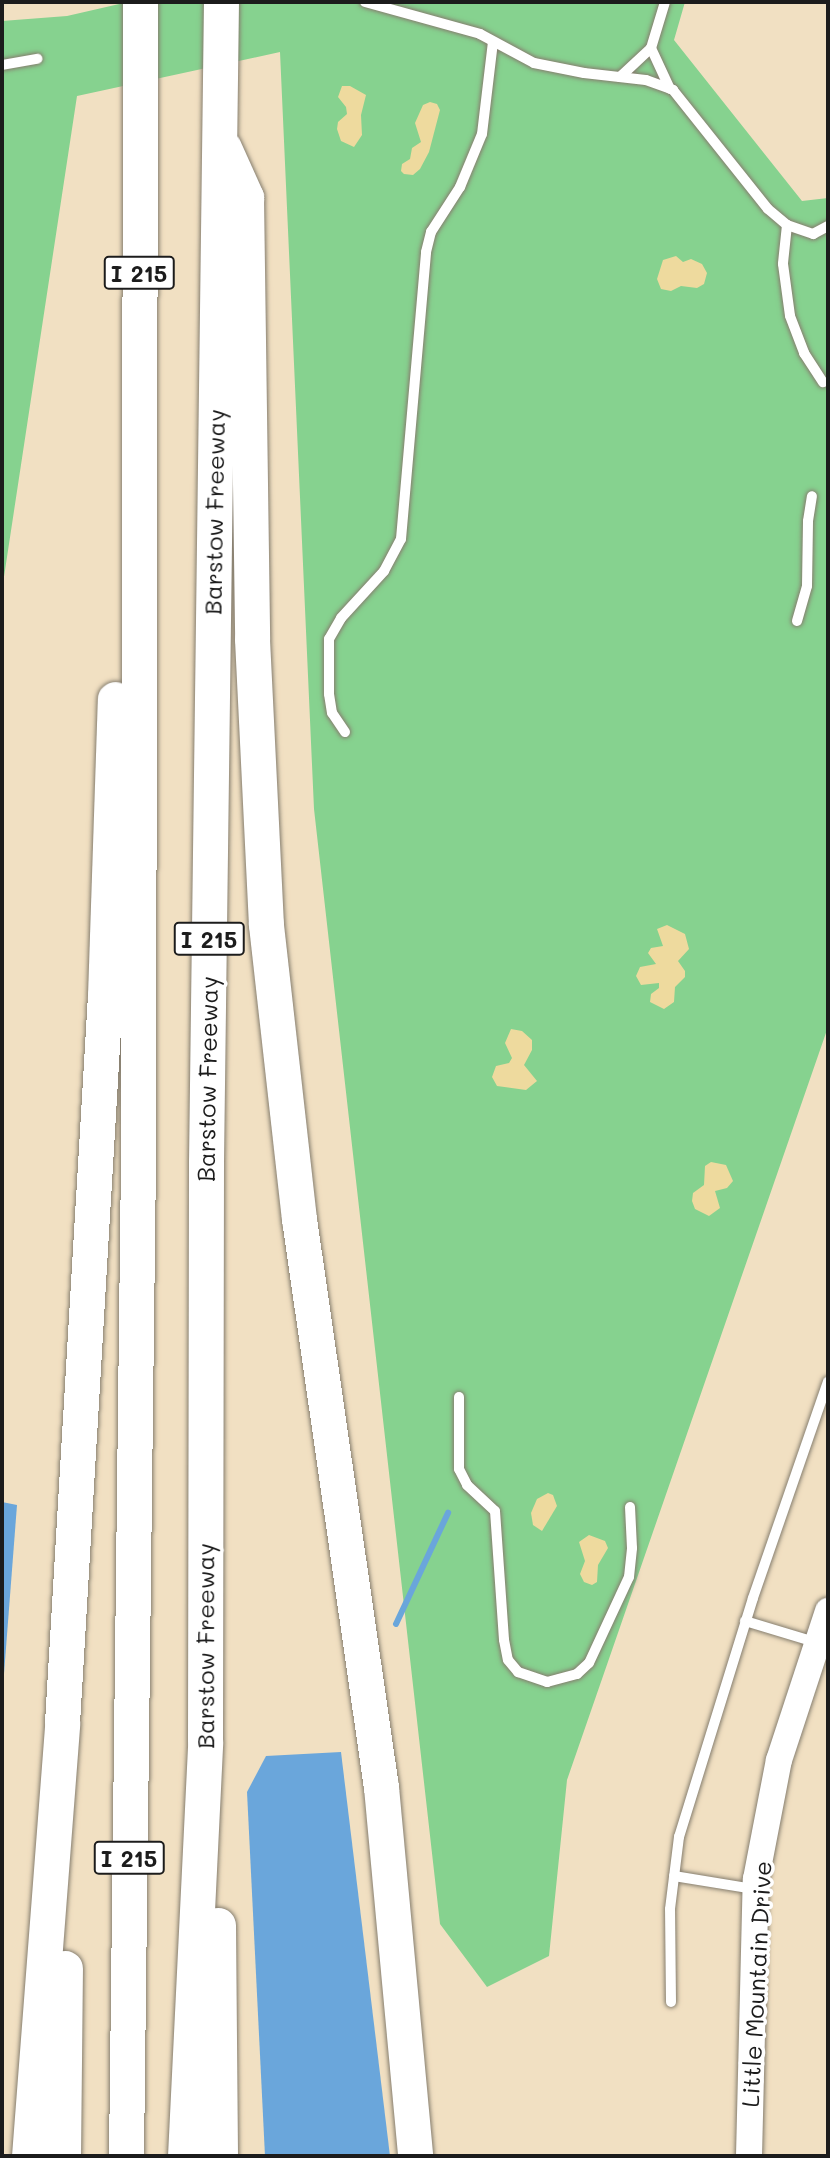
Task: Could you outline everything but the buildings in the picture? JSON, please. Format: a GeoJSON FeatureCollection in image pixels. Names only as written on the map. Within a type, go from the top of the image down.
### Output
{"type":"FeatureCollection","features":[{"type":"Feature","properties":{"kind":"highway","name":"I 215"},"geometry":{"type":"LineString","coordinates":[[126,2156],[138,1166],[140,2]]}},
{"type":"Feature","properties":{"kind":"highway","name":"Barstow Freeway"},"geometry":{"type":"LineString","coordinates":[[185,2156],[205,1741],[205,1162],[221,2]]}},
{"type":"Feature","properties":{"kind":"highway"},"geometry":{"type":"LineString","coordinates":[[219,138],[246,198],[252,639],[266,925],[299,1219],[381,1787],[415,2156]]}},
{"type":"Feature","properties":{"kind":"highway"},"geometry":{"type":"LineString","coordinates":[[29,2156],[62,1723],[105,996],[119,590],[138,545]]}},
{"type":"Feature","properties":{"kind":"highway"},"geometry":{"type":"LineString","coordinates":[[62,1723],[65,1869],[63,2156]]}},
{"type":"Feature","properties":{"kind":"highway"},"geometry":{"type":"LineString","coordinates":[[205,1741],[218,1908],[220,2156]]}},
{"type":"Feature","properties":{"kind":"main road","name":"Little Mountain Drive"},"geometry":{"type":"LineString","coordinates":[[749,2156],[755,1890],[779,1760],[828,1611]]}},
{"type":"Feature","properties":{"kind":"lane"},"geometry":{"type":"LineString","coordinates":[[365,2],[399,6],[480,34],[534,63],[646,80],[670,89]]}},
{"type":"Feature","properties":{"kind":"lane"},"geometry":{"type":"LineString","coordinates":[[620,77],[652,48],[665,2]]}},
{"type":"Feature","properties":{"kind":"lane"},"geometry":{"type":"LineString","coordinates":[[345,732],[332,713],[329,694],[329,639],[341,618],[384,571],[401,539],[426,252],[431,232],[460,187],[482,134],[493,42]]}},
{"type":"Feature","properties":{"kind":"lane"},"geometry":{"type":"LineString","coordinates":[[652,48],[670,89],[768,209],[787,225],[813,234],[828,226]]}},
{"type":"Feature","properties":{"kind":"lane"},"geometry":{"type":"LineString","coordinates":[[2,65],[37,59]]}},
{"type":"Feature","properties":{"kind":"lane"},"geometry":{"type":"LineString","coordinates":[[787,225],[783,264],[790,316],[804,353],[823,382]]}},
{"type":"Feature","properties":{"kind":"lane"},"geometry":{"type":"LineString","coordinates":[[797,621],[807,586],[808,521],[812,496]]}},
{"type":"Feature","properties":{"kind":"lane"},"geometry":{"type":"LineString","coordinates":[[671,2002],[670,1909],[679,1837],[745,1621],[828,1382]]}},
{"type":"Feature","properties":{"kind":"lane"},"geometry":{"type":"LineString","coordinates":[[459,1397],[458,1469],[467,1485],[495,1511],[504,1640],[508,1660],[518,1672],[547,1682],[577,1674],[589,1663],[629,1577],[632,1548],[630,1507]]}},
{"type":"Feature","properties":{"kind":"lane"},"geometry":{"type":"LineString","coordinates":[[745,1621],[817,1643]]}},
{"type":"Feature","properties":{"kind":"lane"},"geometry":{"type":"LineString","coordinates":[[674,1876],[755,1890]]}},
{"type":"Feature","properties":{"kind":"green space"},"geometry":{"type":"Polygon","coordinates":[[[128,2],[685,2],[674,40],[802,201],[828,198],[828,1027],[567,1780],[549,1956],[487,1987],[440,1924],[314,809],[280,52],[77,96],[2,590],[2,21],[67,16],[128,2]]]}},
{"type":"Feature","properties":{"kind":"sand"},"geometry":{"type":"Polygon","coordinates":[[[342,86],[350,86],[366,95],[361,115],[362,135],[354,147],[341,141],[337,129],[338,122],[347,114],[346,107],[338,97],[342,86]]]}},
{"type":"Feature","properties":{"kind":"sand"},"geometry":{"type":"Polygon","coordinates":[[[430,102],[437,104],[440,110],[429,152],[420,169],[413,175],[404,174],[401,171],[402,164],[410,159],[412,148],[421,142],[415,123],[423,105],[430,102]]]}},
{"type":"Feature","properties":{"kind":"sand"},"geometry":{"type":"Polygon","coordinates":[[[676,256],[683,262],[691,259],[702,264],[707,273],[704,284],[697,288],[681,286],[671,291],[661,289],[657,279],[663,260],[676,256]]]}},
{"type":"Feature","properties":{"kind":"sand"},"geometry":{"type":"Polygon","coordinates":[[[667,925],[685,934],[689,949],[678,961],[685,971],[685,977],[675,987],[674,1002],[664,1009],[650,1002],[651,994],[659,988],[659,983],[641,985],[636,976],[640,967],[656,964],[648,953],[651,948],[663,946],[657,929],[667,925]]]}},
{"type":"Feature","properties":{"kind":"sand"},"geometry":{"type":"Polygon","coordinates":[[[511,1029],[522,1031],[532,1040],[532,1050],[524,1065],[537,1081],[526,1090],[497,1086],[492,1077],[496,1066],[509,1063],[512,1058],[505,1043],[511,1029]]]}},
{"type":"Feature","properties":{"kind":"sand"},"geometry":{"type":"Polygon","coordinates":[[[711,1162],[726,1165],[733,1181],[727,1188],[715,1191],[720,1208],[709,1216],[695,1209],[692,1201],[693,1193],[704,1185],[705,1166],[711,1162]]]}},
{"type":"Feature","properties":{"kind":"sand"},"geometry":{"type":"Polygon","coordinates":[[[548,1493],[553,1495],[557,1506],[542,1531],[533,1525],[531,1513],[537,1499],[548,1493]]]}},
{"type":"Feature","properties":{"kind":"sand"},"geometry":{"type":"Polygon","coordinates":[[[589,1535],[605,1541],[608,1548],[598,1565],[597,1582],[592,1585],[584,1582],[580,1574],[585,1561],[579,1542],[589,1535]]]}},
{"type":"Feature","properties":{"kind":"water"},"geometry":{"type":"Polygon","coordinates":[[[2,1502],[17,1505],[2,1700],[2,1502]]]}},
{"type":"Feature","properties":{"kind":"water"},"geometry":{"type":"Polygon","coordinates":[[[341,1752],[390,2156],[265,2156],[247,1792],[266,1756],[341,1752]]]}},
{"type":"Feature","properties":{"kind":"waterway"},"geometry":{"type":"LineString","coordinates":[[396,1624],[448,1513]]}}]}
